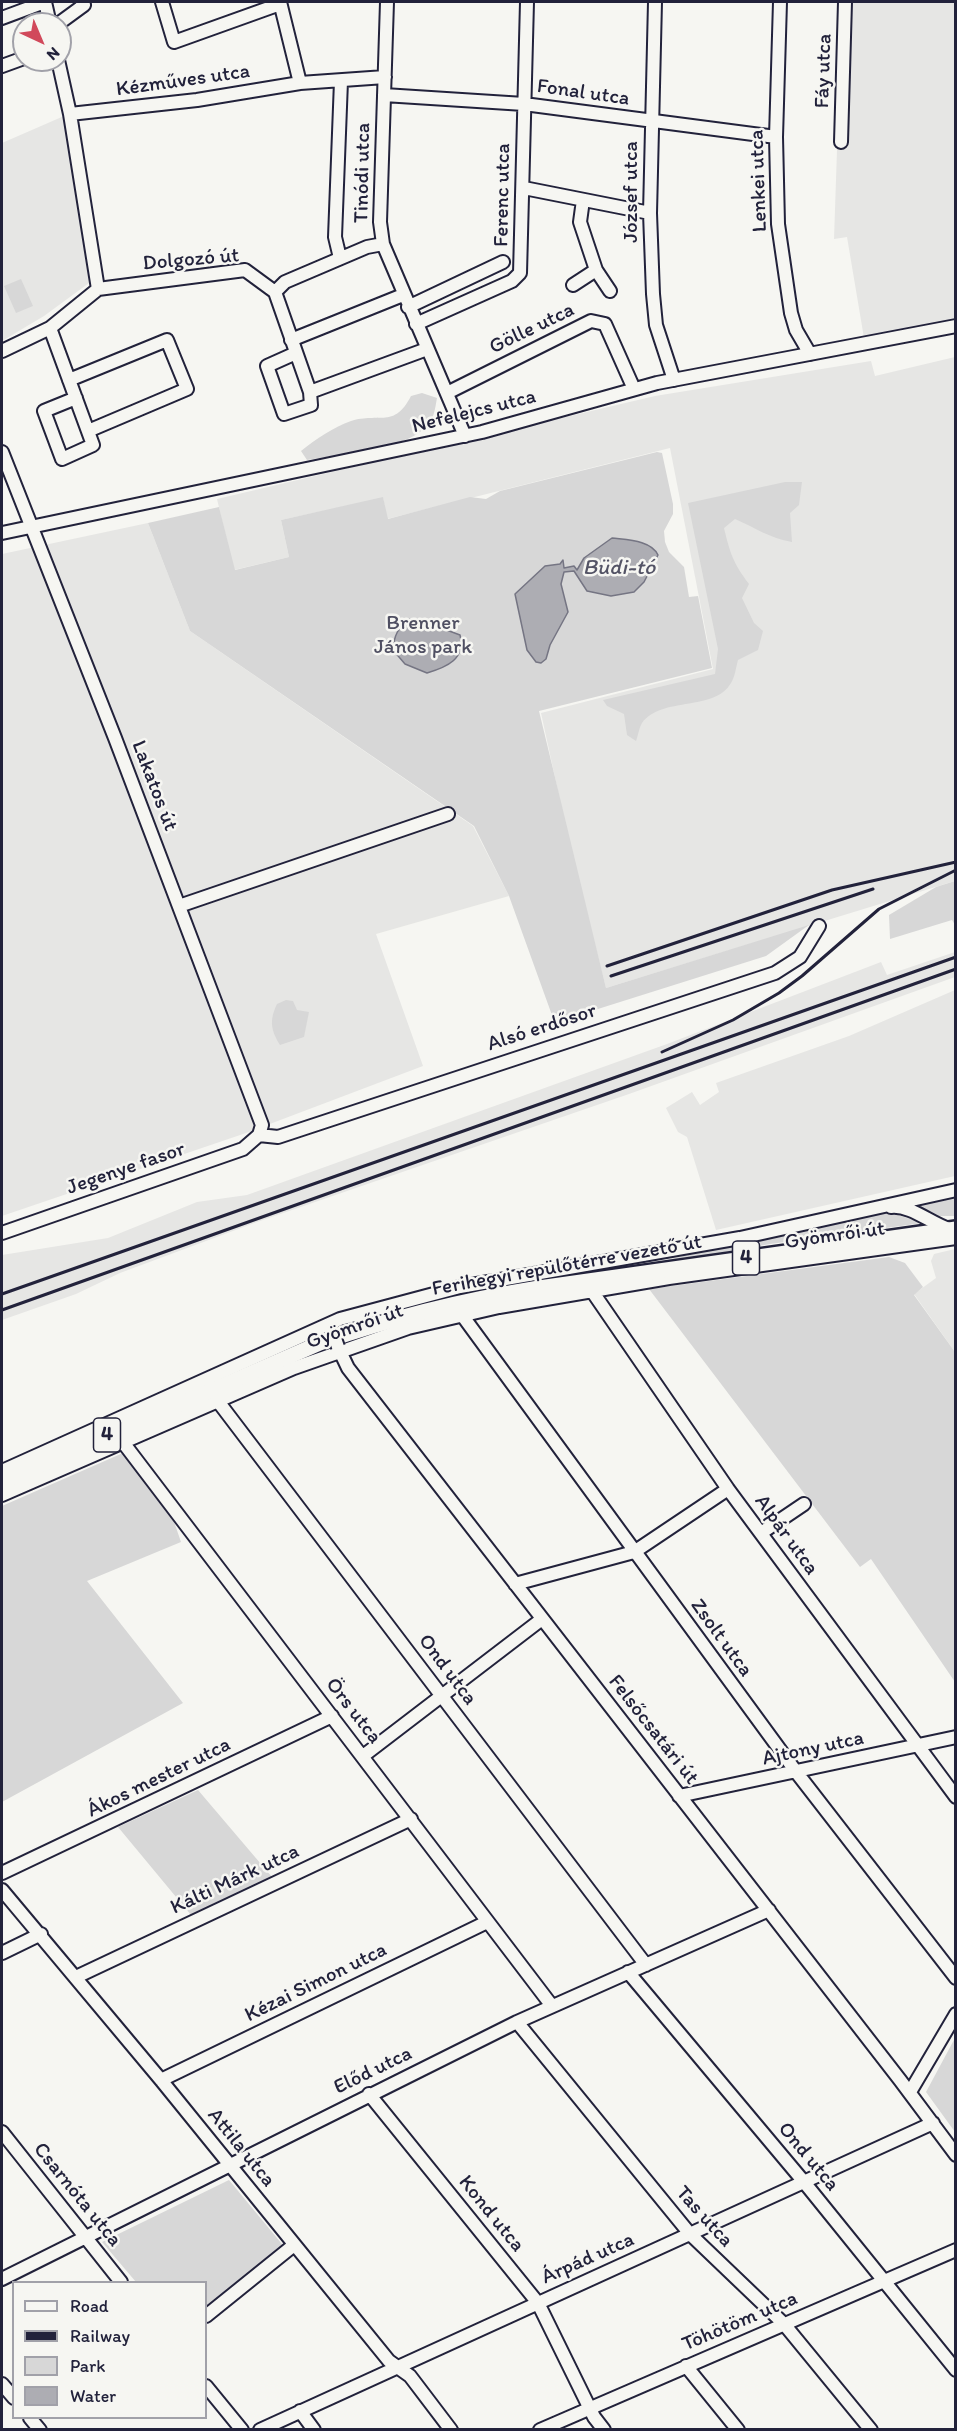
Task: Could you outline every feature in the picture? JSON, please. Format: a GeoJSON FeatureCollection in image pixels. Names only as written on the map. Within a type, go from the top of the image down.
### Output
{"type":"FeatureCollection","features":[{"type":"Feature","properties":{"kind":"main road","name":"Ferihegyi repülőtérre vezető út"},"geometry":{"type":"LineString","coordinates":[[2,1482],[298,1352],[370,1325],[473,1300],[539,1288],[955,1232]]}},
{"type":"Feature","properties":{"kind":"street"},"geometry":{"type":"LineString","coordinates":[[2,18],[45,2]]}},
{"type":"Feature","properties":{"kind":"street"},"geometry":{"type":"LineString","coordinates":[[72,14],[84,5],[82,2]]}},
{"type":"Feature","properties":{"kind":"street"},"geometry":{"type":"LineString","coordinates":[[162,2],[174,42],[280,3],[300,83]]}},
{"type":"Feature","properties":{"kind":"street","name":"Tinódi utca"},"geometry":{"type":"LineString","coordinates":[[387,2],[380,222],[383,244],[465,436]]}},
{"type":"Feature","properties":{"kind":"street","name":"Ferenc utca"},"geometry":{"type":"LineString","coordinates":[[416,324],[519,276],[524,188],[527,2]]}},
{"type":"Feature","properties":{"kind":"street","name":"József utca"},"geometry":{"type":"LineString","coordinates":[[655,2],[650,213],[656,325],[674,380]]}},
{"type":"Feature","properties":{"kind":"street","name":"Lenkei utca"},"geometry":{"type":"LineString","coordinates":[[780,2],[776,137],[778,224],[791,313],[796,330],[810,354]]}},
{"type":"Feature","properties":{"kind":"street","name":"Fáy utca"},"geometry":{"type":"LineString","coordinates":[[841,142],[845,2]]}},
{"type":"Feature","properties":{"kind":"street"},"geometry":{"type":"LineString","coordinates":[[2,351],[50,328],[98,289],[70,114],[61,72]]}},
{"type":"Feature","properties":{"kind":"street","name":"Kézműves utca"},"geometry":{"type":"LineString","coordinates":[[70,114],[197,100],[300,83],[385,77]]}},
{"type":"Feature","properties":{"kind":"street"},"geometry":{"type":"LineString","coordinates":[[340,258],[335,237],[341,81]]}},
{"type":"Feature","properties":{"kind":"street","name":"Fonal utca"},"geometry":{"type":"LineString","coordinates":[[384,95],[524,104],[776,137]]}},
{"type":"Feature","properties":{"kind":"street"},"geometry":{"type":"LineString","coordinates":[[524,188],[650,213]]}},
{"type":"Feature","properties":{"kind":"street"},"geometry":{"type":"LineString","coordinates":[[583,200],[580,222],[596,270],[610,291]]}},
{"type":"Feature","properties":{"kind":"street"},"geometry":{"type":"LineString","coordinates":[[296,353],[267,366],[284,414],[311,405],[310,392],[275,292],[285,282],[367,247],[383,244]]}},
{"type":"Feature","properties":{"kind":"street"},"geometry":{"type":"LineString","coordinates":[[408,307],[503,262]]}},
{"type":"Feature","properties":{"kind":"street","name":"Dolgozó út"},"geometry":{"type":"LineString","coordinates":[[98,289],[245,270],[275,292]]}},
{"type":"Feature","properties":{"kind":"street"},"geometry":{"type":"LineString","coordinates":[[573,285],[596,270]]}},
{"type":"Feature","properties":{"kind":"street"},"geometry":{"type":"LineString","coordinates":[[291,340],[403,295]]}},
{"type":"Feature","properties":{"kind":"street","name":"Gölle utca"},"geometry":{"type":"LineString","coordinates":[[447,393],[591,321],[605,324],[611,333],[634,389]]}},
{"type":"Feature","properties":{"kind":"street","name":"Nefelejcs utca"},"geometry":{"type":"LineString","coordinates":[[2,533],[465,436],[674,380],[956,326]]}},
{"type":"Feature","properties":{"kind":"street"},"geometry":{"type":"LineString","coordinates":[[50,328],[76,398],[93,445],[62,459],[44,411],[76,398]]}},
{"type":"Feature","properties":{"kind":"street"},"geometry":{"type":"LineString","coordinates":[[69,380],[167,340],[187,389],[88,431]]}},
{"type":"Feature","properties":{"kind":"street"},"geometry":{"type":"LineString","coordinates":[[310,392],[427,349]]}},
{"type":"Feature","properties":{"kind":"street","name":"Lakatos út"},"geometry":{"type":"LineString","coordinates":[[2,452],[259,1113],[262,1125],[259,1135]]}},
{"type":"Feature","properties":{"kind":"street"},"geometry":{"type":"LineString","coordinates":[[179,906],[448,814]]}},
{"type":"Feature","properties":{"kind":"street","name":"Alsó erdősor"},"geometry":{"type":"LineString","coordinates":[[259,1135],[278,1137],[775,973],[793,963],[806,951],[819,926]]}},
{"type":"Feature","properties":{"kind":"street","name":"Jegenye fasor"},"geometry":{"type":"LineString","coordinates":[[2,1233],[243,1149],[259,1135]]}},
{"type":"Feature","properties":{"kind":"street","name":"Gyömrői út"},"geometry":{"type":"LineString","coordinates":[[2,1471],[331,1326],[460,1287],[638,1257],[956,1190]]}},
{"type":"Feature","properties":{"kind":"street","name":"Gyömrői út"},"geometry":{"type":"LineString","coordinates":[[866,1210],[897,1207],[955,1232]]}},
{"type":"Feature","properties":{"kind":"street","name":"Gyömrői út"},"geometry":{"type":"LineString","coordinates":[[2,1495],[217,1400],[339,1350],[408,1328],[462,1315],[592,1290],[955,1232]]}},
{"type":"Feature","properties":{"kind":"street","name":"Alpár utca"},"geometry":{"type":"LineString","coordinates":[[592,1290],[728,1489],[916,1746],[956,1797]]}},
{"type":"Feature","properties":{"kind":"street","name":"Zsolt utca"},"geometry":{"type":"LineString","coordinates":[[462,1315],[797,1773],[956,1978]]}},
{"type":"Feature","properties":{"kind":"street","name":"Felsőcsatári út"},"geometry":{"type":"LineString","coordinates":[[331,1326],[348,1368],[910,2092],[956,2155]]}},
{"type":"Feature","properties":{"kind":"street","name":"Ond utca"},"geometry":{"type":"LineString","coordinates":[[217,1400],[646,1965]]}},
{"type":"Feature","properties":{"kind":"street","name":"Örs utca"},"geometry":{"type":"LineString","coordinates":[[122,1441],[552,2006]]}},
{"type":"Feature","properties":{"kind":"street"},"geometry":{"type":"LineString","coordinates":[[515,1584],[634,1552],[728,1489]]}},
{"type":"Feature","properties":{"kind":"street"},"geometry":{"type":"LineString","coordinates":[[760,1533],[804,1504]]}},
{"type":"Feature","properties":{"kind":"street"},"geometry":{"type":"LineString","coordinates":[[363,1756],[542,1619]]}},
{"type":"Feature","properties":{"kind":"street","name":"Ákos mester utca"},"geometry":{"type":"LineString","coordinates":[[2,1873],[332,1716]]}},
{"type":"Feature","properties":{"kind":"street","name":"Ajtony utca"},"geometry":{"type":"LineString","coordinates":[[679,1796],[797,1773],[956,1737]]}},
{"type":"Feature","properties":{"kind":"street","name":"Kálti Márk utca"},"geometry":{"type":"LineString","coordinates":[[76,1977],[411,1819]]}},
{"type":"Feature","properties":{"kind":"street","name":"Attila utca"},"geometry":{"type":"LineString","coordinates":[[2,1890],[161,2080],[389,2361],[410,2376],[452,2430]]}},
{"type":"Feature","properties":{"kind":"street","name":"Előd utca"},"geometry":{"type":"LineString","coordinates":[[2,2279],[517,2022],[769,1910]]}},
{"type":"Feature","properties":{"kind":"street","name":"Kézai Simon utca"},"geometry":{"type":"LineString","coordinates":[[161,2080],[487,1922]]}},
{"type":"Feature","properties":{"kind":"street"},"geometry":{"type":"LineString","coordinates":[[2,1953],[40,1934]]}},
{"type":"Feature","properties":{"kind":"street","name":"Ond utca"},"geometry":{"type":"LineString","coordinates":[[628,1972],[804,2182],[956,2370]]}},
{"type":"Feature","properties":{"kind":"street"},"geometry":{"type":"LineString","coordinates":[[910,2092],[956,2014]]}},
{"type":"Feature","properties":{"kind":"street","name":"Tas utca"},"geometry":{"type":"LineString","coordinates":[[517,2022],[690,2234],[784,2324],[871,2430]]}},
{"type":"Feature","properties":{"kind":"street","name":"Kond utca"},"geometry":{"type":"LineString","coordinates":[[369,2094],[538,2303],[590,2408],[604,2430]]}},
{"type":"Feature","properties":{"kind":"street","name":"Árpád utca"},"geometry":{"type":"LineString","coordinates":[[260,2430],[933,2123]]}},
{"type":"Feature","properties":{"kind":"street","name":"Csarnóta utca"},"geometry":{"type":"LineString","coordinates":[[2,2132],[119,2281]]}},
{"type":"Feature","properties":{"kind":"street"},"geometry":{"type":"LineString","coordinates":[[207,2315],[294,2245]]}},
{"type":"Feature","properties":{"kind":"street","name":"Töhötöm utca"},"geometry":{"type":"LineString","coordinates":[[540,2430],[956,2250]]}},
{"type":"Feature","properties":{"kind":"street"},"geometry":{"type":"LineString","coordinates":[[686,2366],[738,2430]]}},
{"type":"Feature","properties":{"kind":"street"},"geometry":{"type":"LineString","coordinates":[[2,2384],[12,2396]]}},
{"type":"Feature","properties":{"kind":"street"},"geometry":{"type":"LineString","coordinates":[[207,2387],[242,2430]]}},
{"type":"Feature","properties":{"kind":"street"},"geometry":{"type":"LineString","coordinates":[[300,2411],[314,2430]]}},
{"type":"Feature","properties":{"kind":"shaded area"},"geometry":{"type":"Polygon","coordinates":[[[850,2],[955,2],[955,320],[864,338],[847,237],[834,239],[837,150],[846,136],[850,2]]]}},
{"type":"Feature","properties":{"kind":"shaded area"},"geometry":{"type":"Polygon","coordinates":[[[64,116],[89,283],[44,316],[2,341],[2,143],[64,116]]]}},
{"type":"Feature","properties":{"kind":"shaded area"},"geometry":{"type":"Polygon","coordinates":[[[955,357],[955,881],[606,988],[571,851],[541,713],[713,669],[670,448],[387,519],[383,498],[281,520],[289,557],[234,570],[217,499],[655,396],[871,361],[875,376],[955,357]]]}},
{"type":"Feature","properties":{"kind":"shaded area"},"geometry":{"type":"Polygon","coordinates":[[[148,523],[190,631],[473,826],[509,896],[376,934],[423,1066],[246,1133],[2,1216],[2,554],[148,523]]]}},
{"type":"Feature","properties":{"kind":"shaded area"},"geometry":{"type":"Polygon","coordinates":[[[955,952],[955,977],[629,1094],[257,1222],[120,1273],[76,1294],[2,1320],[2,1255],[108,1238],[197,1202],[247,1195],[667,1044],[881,962],[887,975],[955,952]]]}},
{"type":"Feature","properties":{"kind":"shaded area"},"geometry":{"type":"Polygon","coordinates":[[[955,990],[955,1176],[716,1230],[687,1137],[678,1132],[666,1108],[692,1092],[700,1105],[719,1092],[716,1083],[849,1036],[955,990]]]}},
{"type":"Feature","properties":{"kind":"shaded area"},"geometry":{"type":"Polygon","coordinates":[[[955,1249],[955,1352],[914,1294],[936,1278],[931,1261],[934,1254],[955,1249]]]}},
{"type":"Feature","properties":{"kind":"green space"},"geometry":{"type":"Polygon","coordinates":[[[21,279],[33,306],[16,313],[4,286],[21,279]]]}},
{"type":"Feature","properties":{"kind":"green space"},"geometry":{"type":"Polygon","coordinates":[[[422,393],[437,398],[436,406],[428,425],[414,436],[386,447],[307,460],[301,451],[325,434],[351,421],[386,418],[399,413],[411,396],[422,393]]]}},
{"type":"Feature","properties":{"kind":"green space","name":"Brenner János park"},"geometry":{"type":"Polygon","coordinates":[[[657,452],[662,453],[673,504],[673,514],[664,531],[665,542],[669,552],[684,567],[689,597],[698,596],[712,668],[539,711],[606,988],[809,925],[766,956],[582,1014],[553,1018],[509,896],[474,826],[190,631],[148,523],[219,507],[235,570],[289,557],[281,520],[383,497],[388,519],[470,497],[486,499],[500,491],[657,452]]]}},
{"type":"Feature","properties":{"kind":"green space"},"geometry":{"type":"Polygon","coordinates":[[[785,482],[802,482],[799,505],[790,513],[792,542],[769,535],[735,519],[724,528],[733,558],[749,584],[742,598],[754,623],[763,631],[758,650],[738,660],[732,681],[723,692],[713,698],[662,709],[651,715],[642,723],[636,741],[627,735],[624,714],[607,706],[603,700],[715,674],[718,649],[688,503],[785,482]]]}},
{"type":"Feature","properties":{"kind":"green space"},"geometry":{"type":"Polygon","coordinates":[[[955,881],[955,925],[952,920],[890,939],[889,915],[936,887],[955,881]]]}},
{"type":"Feature","properties":{"kind":"green space"},"geometry":{"type":"Polygon","coordinates":[[[286,1000],[293,1001],[297,1010],[309,1012],[304,1037],[280,1045],[273,1030],[272,1020],[277,1004],[286,1000]]]}},
{"type":"Feature","properties":{"kind":"green space"},"geometry":{"type":"Polygon","coordinates":[[[955,1195],[955,1216],[931,1216],[913,1203],[955,1195]]]}},
{"type":"Feature","properties":{"kind":"green space"},"geometry":{"type":"Polygon","coordinates":[[[886,1211],[922,1223],[770,1244],[667,1262],[666,1260],[886,1211]]]}},
{"type":"Feature","properties":{"kind":"green space"},"geometry":{"type":"Polygon","coordinates":[[[889,1257],[905,1263],[923,1287],[914,1295],[955,1352],[955,1682],[871,1559],[860,1567],[649,1289],[889,1257]]]}},
{"type":"Feature","properties":{"kind":"green space"},"geometry":{"type":"Polygon","coordinates":[[[123,1453],[171,1513],[181,1542],[87,1581],[183,1703],[2,1802],[2,1506],[123,1453]]]}},
{"type":"Feature","properties":{"kind":"green space"},"geometry":{"type":"Polygon","coordinates":[[[198,1790],[272,1877],[191,1915],[118,1827],[198,1790]]]}},
{"type":"Feature","properties":{"kind":"green space"},"geometry":{"type":"Polygon","coordinates":[[[955,2038],[955,2132],[926,2092],[955,2038]]]}},
{"type":"Feature","properties":{"kind":"green space"},"geometry":{"type":"Polygon","coordinates":[[[229,2180],[286,2249],[207,2311],[207,2281],[135,2281],[102,2242],[229,2180]]]}},
{"type":"Feature","properties":{"kind":"water","name":"Büdi-tó"},"geometry":{"type":"Polygon","coordinates":[[[612,538],[638,542],[655,550],[658,555],[644,582],[634,592],[611,596],[587,591],[574,571],[564,572],[561,584],[568,612],[550,645],[546,659],[541,663],[536,662],[527,650],[515,594],[545,566],[560,564],[563,560],[564,568],[574,566],[577,570],[584,558],[612,538]]]}},
{"type":"Feature","properties":{"kind":"water"},"geometry":{"type":"Polygon","coordinates":[[[409,619],[417,619],[460,635],[460,650],[453,661],[427,673],[405,664],[393,650],[397,632],[409,619]]]}},
{"type":"Feature","properties":{"kind":"railway"},"geometry":{"type":"LineString","coordinates":[[607,966],[832,890],[956,862]]}},
{"type":"Feature","properties":{"kind":"railway"},"geometry":{"type":"LineString","coordinates":[[662,1052],[733,1020],[779,993],[879,909],[956,870]]}},
{"type":"Feature","properties":{"kind":"railway"},"geometry":{"type":"LineString","coordinates":[[611,976],[873,889]]}},
{"type":"Feature","properties":{"kind":"railway"},"geometry":{"type":"LineString","coordinates":[[2,1294],[956,957]]}},
{"type":"Feature","properties":{"kind":"railway"},"geometry":{"type":"LineString","coordinates":[[2,1310],[956,969]]}}]}
